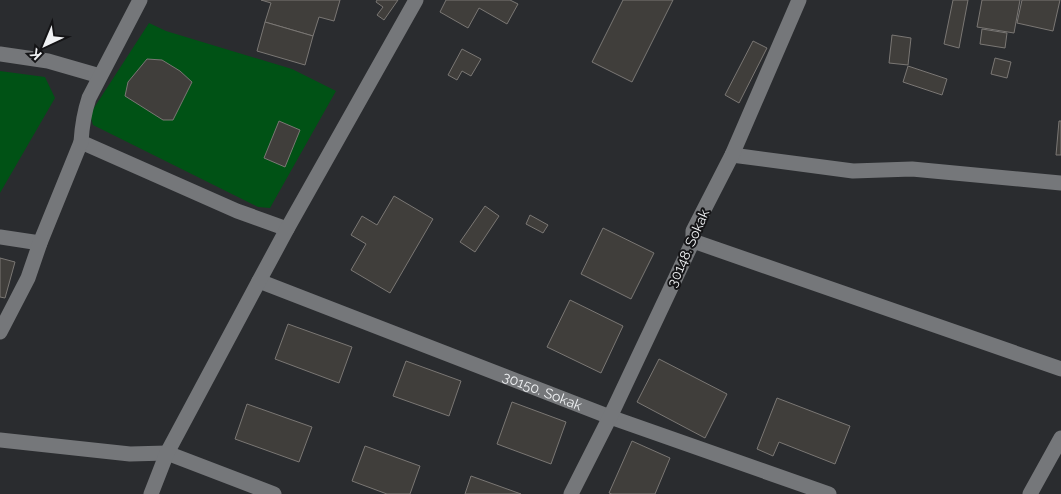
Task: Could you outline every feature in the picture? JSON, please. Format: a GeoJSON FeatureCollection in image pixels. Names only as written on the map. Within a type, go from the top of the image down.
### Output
{"type":"FeatureCollection","features":[{"type":"Feature","properties":{"kind":"street"},"geometry":{"type":"LineString","coordinates":[[0,332],[28,278],[40,243],[81,142],[82,126],[89,98],[140,0]]}},
{"type":"Feature","properties":{"kind":"street"},"geometry":{"type":"LineString","coordinates":[[151,494],[167,453],[259,281],[416,0]]}},
{"type":"Feature","properties":{"kind":"street","name":"30148. Sokak"},"geometry":{"type":"LineString","coordinates":[[571,494],[610,417],[693,241],[693,231],[732,155],[799,0]]}},
{"type":"Feature","properties":{"kind":"street"},"geometry":{"type":"LineString","coordinates":[[0,54],[48,61],[100,76]]}},
{"type":"Feature","properties":{"kind":"street"},"geometry":{"type":"LineString","coordinates":[[81,142],[237,211],[287,229]]}},
{"type":"Feature","properties":{"kind":"street"},"geometry":{"type":"LineString","coordinates":[[732,155],[853,171],[912,169],[1061,183]]}},
{"type":"Feature","properties":{"kind":"street"},"geometry":{"type":"LineString","coordinates":[[0,237],[40,243]]}},
{"type":"Feature","properties":{"kind":"street"},"geometry":{"type":"LineString","coordinates":[[693,241],[1061,369]]}},
{"type":"Feature","properties":{"kind":"street","name":"30150. Sokak"},"geometry":{"type":"LineString","coordinates":[[259,281],[610,417],[829,494]]}},
{"type":"Feature","properties":{"kind":"street"},"geometry":{"type":"LineString","coordinates":[[1030,494],[1061,438]]}},
{"type":"Feature","properties":{"kind":"street"},"geometry":{"type":"LineString","coordinates":[[0,440],[130,454],[167,453],[274,494]]}},
{"type":"Feature","properties":{"kind":"green space"},"geometry":{"type":"Polygon","coordinates":[[[149,23],[166,31],[292,69],[336,91],[270,208],[258,207],[93,125],[90,114],[149,23]]]}},
{"type":"Feature","properties":{"kind":"green space"},"geometry":{"type":"Polygon","coordinates":[[[0,71],[45,77],[55,98],[0,193],[0,71]]]}},
{"type":"Feature","properties":{"kind":"building"},"geometry":{"type":"Polygon","coordinates":[[[261,0],[340,0],[334,21],[319,17],[313,36],[265,22],[271,3],[261,0]]]}},
{"type":"Feature","properties":{"kind":"building"},"geometry":{"type":"Polygon","coordinates":[[[377,0],[398,0],[384,20],[377,15],[383,7],[376,2],[377,0]]]}},
{"type":"Feature","properties":{"kind":"building"},"geometry":{"type":"Polygon","coordinates":[[[446,0],[510,0],[518,4],[507,24],[479,8],[468,28],[440,12],[446,0]]]}},
{"type":"Feature","properties":{"kind":"building"},"geometry":{"type":"Polygon","coordinates":[[[623,0],[673,0],[632,82],[592,62],[623,0]]]}},
{"type":"Feature","properties":{"kind":"building"},"geometry":{"type":"Polygon","coordinates":[[[953,0],[968,0],[959,48],[944,44],[953,0]]]}},
{"type":"Feature","properties":{"kind":"building"},"geometry":{"type":"Polygon","coordinates":[[[982,0],[1020,0],[1014,33],[977,27],[982,0]]]}},
{"type":"Feature","properties":{"kind":"building"},"geometry":{"type":"Polygon","coordinates":[[[1022,0],[1060,0],[1053,31],[1017,23],[1022,0]]]}},
{"type":"Feature","properties":{"kind":"building"},"geometry":{"type":"Polygon","coordinates":[[[265,22],[313,36],[305,65],[257,51],[265,22]]]}},
{"type":"Feature","properties":{"kind":"building"},"geometry":{"type":"Polygon","coordinates":[[[982,29],[1007,33],[1005,48],[980,44],[982,29]]]}},
{"type":"Feature","properties":{"kind":"building"},"geometry":{"type":"Polygon","coordinates":[[[892,35],[911,38],[908,65],[889,63],[892,35]]]}},
{"type":"Feature","properties":{"kind":"building"},"geometry":{"type":"Polygon","coordinates":[[[753,41],[767,48],[739,103],[725,95],[753,41]]]}},
{"type":"Feature","properties":{"kind":"building"},"geometry":{"type":"Polygon","coordinates":[[[462,49],[481,59],[471,76],[462,71],[457,80],[448,75],[462,49]]]}},
{"type":"Feature","properties":{"kind":"building"},"geometry":{"type":"Polygon","coordinates":[[[995,58],[1011,62],[1007,78],[991,74],[995,58]]]}},
{"type":"Feature","properties":{"kind":"building"},"geometry":{"type":"Polygon","coordinates":[[[147,59],[162,60],[180,71],[192,82],[173,120],[163,120],[125,96],[128,82],[147,59]]]}},
{"type":"Feature","properties":{"kind":"building"},"geometry":{"type":"Polygon","coordinates":[[[908,66],[947,79],[942,95],[903,82],[908,66]]]}},
{"type":"Feature","properties":{"kind":"building"},"geometry":{"type":"Polygon","coordinates":[[[279,121],[300,130],[285,167],[264,158],[279,121]]]}},
{"type":"Feature","properties":{"kind":"building"},"geometry":{"type":"Polygon","coordinates":[[[1059,121],[1061,121],[1061,155],[1056,155],[1059,121]]]}},
{"type":"Feature","properties":{"kind":"building"},"geometry":{"type":"Polygon","coordinates":[[[394,196],[433,219],[390,293],[351,270],[366,244],[351,235],[362,216],[377,225],[394,196]]]}},
{"type":"Feature","properties":{"kind":"building"},"geometry":{"type":"Polygon","coordinates":[[[485,206],[499,216],[475,252],[460,242],[485,206]]]}},
{"type":"Feature","properties":{"kind":"building"},"geometry":{"type":"Polygon","coordinates":[[[530,215],[548,225],[543,233],[526,224],[530,215]]]}},
{"type":"Feature","properties":{"kind":"building"},"geometry":{"type":"Polygon","coordinates":[[[603,228],[654,253],[631,299],[581,274],[603,228]]]}},
{"type":"Feature","properties":{"kind":"building"},"geometry":{"type":"Polygon","coordinates":[[[0,258],[15,262],[5,298],[0,297],[0,258]]]}},
{"type":"Feature","properties":{"kind":"building"},"geometry":{"type":"Polygon","coordinates":[[[570,300],[623,326],[601,373],[547,347],[570,300]]]}},
{"type":"Feature","properties":{"kind":"building"},"geometry":{"type":"Polygon","coordinates":[[[288,324],[352,347],[339,383],[275,359],[288,324]]]}},
{"type":"Feature","properties":{"kind":"building"},"geometry":{"type":"Polygon","coordinates":[[[659,359],[727,394],[705,438],[637,402],[659,359]]]}},
{"type":"Feature","properties":{"kind":"building"},"geometry":{"type":"Polygon","coordinates":[[[406,361],[461,381],[449,416],[393,396],[406,361]]]}},
{"type":"Feature","properties":{"kind":"building"},"geometry":{"type":"Polygon","coordinates":[[[777,398],[850,426],[835,464],[779,442],[773,456],[757,449],[777,398]]]}},
{"type":"Feature","properties":{"kind":"building"},"geometry":{"type":"Polygon","coordinates":[[[512,402],[566,422],[551,464],[497,444],[512,402]]]}},
{"type":"Feature","properties":{"kind":"building"},"geometry":{"type":"Polygon","coordinates":[[[247,404],[312,427],[299,462],[235,439],[247,404]]]}},
{"type":"Feature","properties":{"kind":"building"},"geometry":{"type":"Polygon","coordinates":[[[632,441],[670,458],[655,494],[609,493],[632,441]]]}},
{"type":"Feature","properties":{"kind":"building"},"geometry":{"type":"Polygon","coordinates":[[[365,446],[420,466],[410,494],[387,494],[352,481],[365,446]]]}},
{"type":"Feature","properties":{"kind":"building"},"geometry":{"type":"Polygon","coordinates":[[[471,476],[521,494],[465,494],[471,476]]]}}]}
